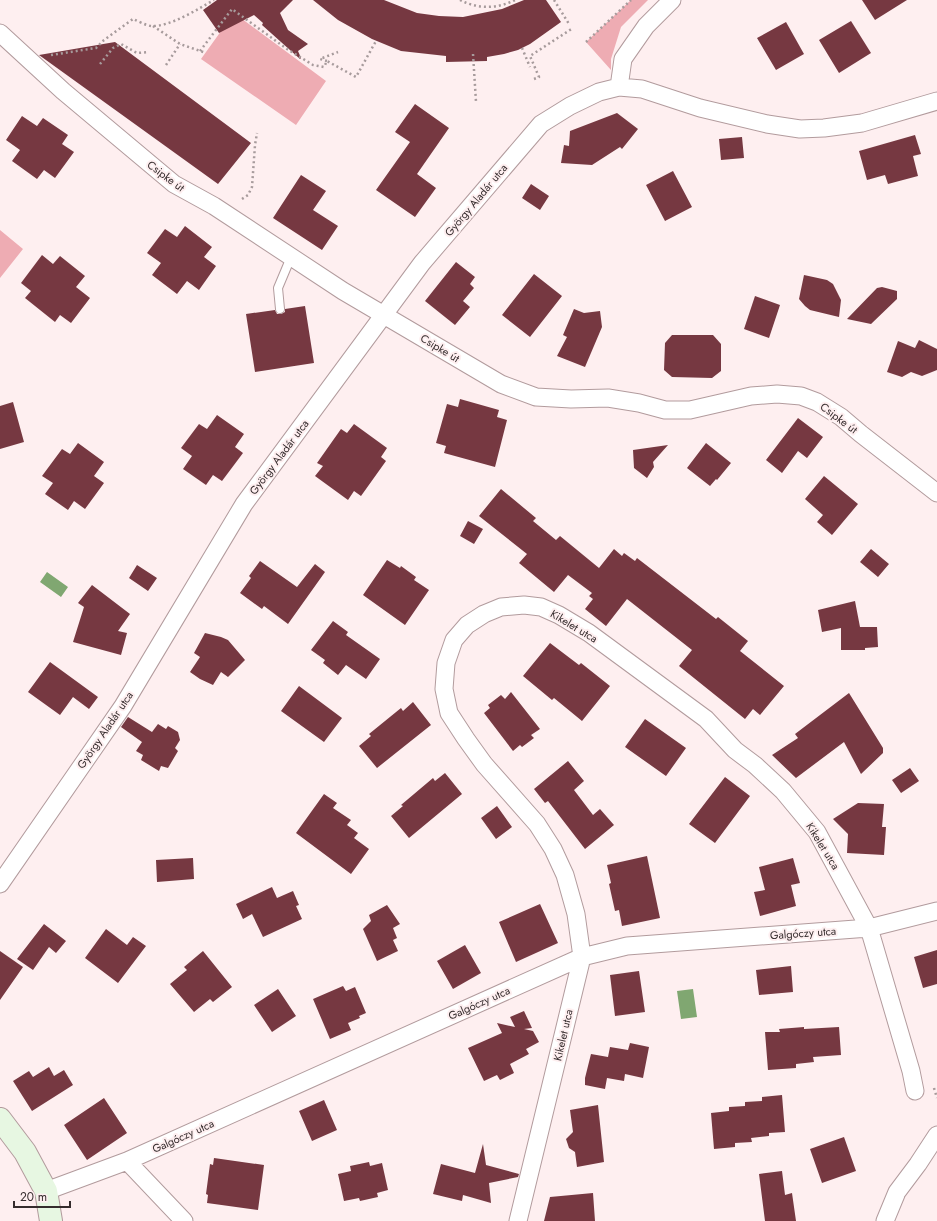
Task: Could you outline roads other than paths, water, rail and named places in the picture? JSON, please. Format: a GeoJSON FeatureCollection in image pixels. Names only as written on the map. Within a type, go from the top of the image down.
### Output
{"type":"FeatureCollection","features":[{"type":"Feature","properties":{"kind":"street"},"geometry":{"type":"LineString","coordinates":[[619,87],[623,59],[646,26],[672,0]]}},
{"type":"Feature","properties":{"kind":"street","name":"Csipke út"},"geometry":{"type":"LineString","coordinates":[[0,33],[63,91],[174,184],[214,206],[343,291],[501,384],[536,397],[571,399],[608,398],[639,403],[666,410],[690,410],[751,396],[777,394],[801,396],[817,402],[841,417],[937,493]]}},
{"type":"Feature","properties":{"kind":"street","name":"György Aladár utca"},"geometry":{"type":"LineString","coordinates":[[0,884],[122,706],[244,504],[422,263],[541,124],[570,106],[599,92],[619,87],[642,89],[700,108],[767,124],[800,129],[824,128],[862,123],[937,101]]}},
{"type":"Feature","properties":{"kind":"street","name":"Kikelet utca"},"geometry":{"type":"LineString","coordinates":[[518,1221],[582,957],[576,914],[565,875],[553,849],[537,824],[484,764],[449,713],[444,689],[446,663],[454,640],[467,625],[484,614],[501,607],[524,604],[541,607],[559,615],[589,633],[706,718],[736,750],[756,765],[783,791],[817,832],[869,928],[911,1071],[915,1091]]}},
{"type":"Feature","properties":{"kind":"street","name":"Galgóczy utca"},"geometry":{"type":"LineString","coordinates":[[46,1191],[127,1161],[582,957],[626,946],[869,928],[937,911]]}},
{"type":"Feature","properties":{"kind":"street"},"geometry":{"type":"LineString","coordinates":[[0,1119],[25,1152],[46,1191],[51,1221]]}},
{"type":"Feature","properties":{"kind":"street"},"geometry":{"type":"LineString","coordinates":[[885,1221],[897,1192],[937,1135]]}},
{"type":"Feature","properties":{"kind":"street"},"geometry":{"type":"LineString","coordinates":[[127,1161],[184,1221]]}},
{"type":"Feature","properties":{"kind":"lane"},"geometry":{"type":"LineString","coordinates":[[280,309],[278,288],[291,257]]}}]}
